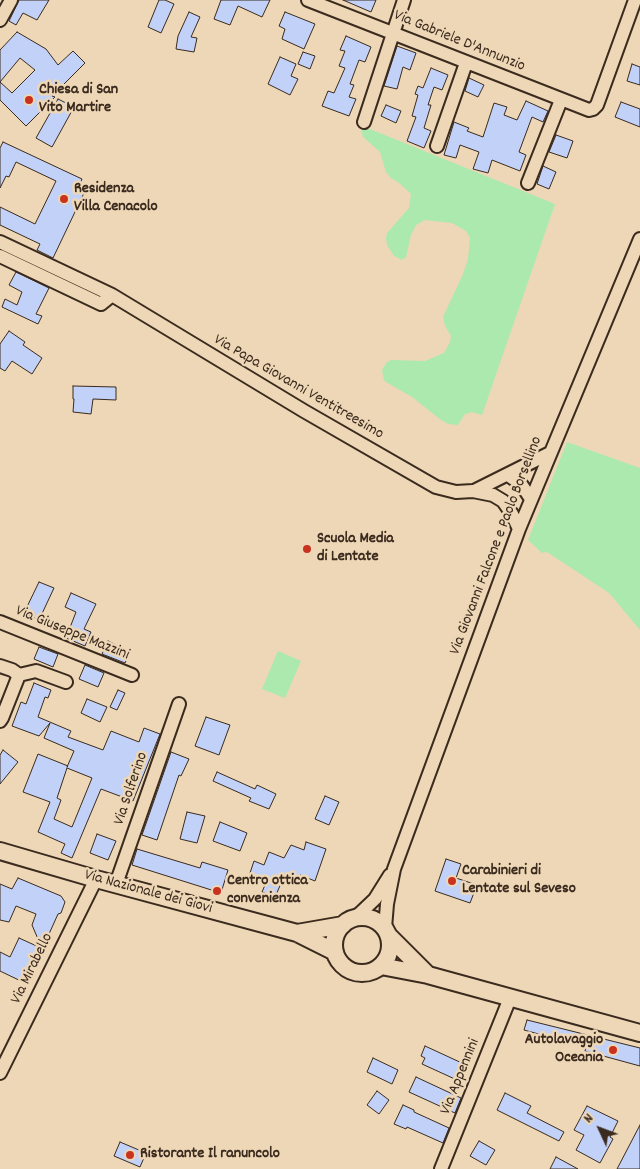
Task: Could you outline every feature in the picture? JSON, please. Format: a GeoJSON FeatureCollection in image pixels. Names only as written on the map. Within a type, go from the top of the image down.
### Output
{"type":"FeatureCollection","features":[{"type":"Feature","properties":{"kind":"main road","name":"Via Nazionale dei Giovi"},"geometry":{"type":"LineString","coordinates":[[0,851],[297,933],[335,952]]}},
{"type":"Feature","properties":{"kind":"main road"},"geometry":{"type":"LineString","coordinates":[[387,933],[389,954],[381,966],[368,972],[353,972],[341,964],[335,952],[335,938],[349,921],[364,917],[372,918],[387,933],[428,974]]}},
{"type":"Feature","properties":{"kind":"main road","name":"Via Nazionale dei Giovi"},"geometry":{"type":"LineString","coordinates":[[297,933],[349,921]]}},
{"type":"Feature","properties":{"kind":"main road"},"geometry":{"type":"LineString","coordinates":[[381,966],[428,974],[640,1033]]}},
{"type":"Feature","properties":{"kind":"street"},"geometry":{"type":"LineString","coordinates":[[0,20],[11,0]]}},
{"type":"Feature","properties":{"kind":"street","name":"Via Gabriele D'Annunzio"},"geometry":{"type":"LineString","coordinates":[[308,0],[584,110],[593,109],[597,105],[635,0]]}},
{"type":"Feature","properties":{"kind":"street"},"geometry":{"type":"LineString","coordinates":[[364,122],[404,0]]}},
{"type":"Feature","properties":{"kind":"street"},"geometry":{"type":"LineString","coordinates":[[437,146],[466,62]]}},
{"type":"Feature","properties":{"kind":"street"},"geometry":{"type":"LineString","coordinates":[[528,183],[561,100]]}},
{"type":"Feature","properties":{"kind":"street","name":"Via Giovanni Falcone e Paolo Borsellino"},"geometry":{"type":"LineString","coordinates":[[394,869],[518,529],[640,239]]}},
{"type":"Feature","properties":{"kind":"street","name":"Via Papa Giovanni Ventitreesimo"},"geometry":{"type":"LineString","coordinates":[[0,242],[112,295],[304,411],[436,487],[456,492],[474,491],[493,495],[503,501],[516,502],[531,499]]}},
{"type":"Feature","properties":{"kind":"street"},"geometry":{"type":"LineString","coordinates":[[0,256],[101,304],[112,295]]}},
{"type":"Feature","properties":{"kind":"street","name":"Via Papa Giovanni Ventitreesimo"},"geometry":{"type":"LineString","coordinates":[[474,491],[550,454]]}},
{"type":"Feature","properties":{"kind":"street"},"geometry":{"type":"LineString","coordinates":[[508,475],[521,484],[531,499]]}},
{"type":"Feature","properties":{"kind":"street"},"geometry":{"type":"LineString","coordinates":[[503,501],[512,514],[518,529]]}},
{"type":"Feature","properties":{"kind":"street","name":"Via Giuseppe Mazzini"},"geometry":{"type":"LineString","coordinates":[[0,622],[132,675]]}},
{"type":"Feature","properties":{"kind":"street"},"geometry":{"type":"LineString","coordinates":[[0,666],[12,670],[19,675],[36,671],[66,682]]}},
{"type":"Feature","properties":{"kind":"street"},"geometry":{"type":"LineString","coordinates":[[0,721],[19,675]]}},
{"type":"Feature","properties":{"kind":"street","name":"Via Solferino"},"geometry":{"type":"LineString","coordinates":[[116,884],[179,704]]}},
{"type":"Feature","properties":{"kind":"street"},"geometry":{"type":"LineString","coordinates":[[349,921],[375,899],[394,869]]}},
{"type":"Feature","properties":{"kind":"street"},"geometry":{"type":"LineString","coordinates":[[387,933],[387,904],[394,869]]}},
{"type":"Feature","properties":{"kind":"street","name":"Via Mirabello"},"geometry":{"type":"LineString","coordinates":[[0,1073],[96,879]]}},
{"type":"Feature","properties":{"kind":"street","name":"Via Appennini"},"geometry":{"type":"LineString","coordinates":[[441,1169],[510,998]]}},
{"type":"Feature","properties":{"kind":"green space"},"geometry":{"type":"Polygon","coordinates":[[[360,125],[555,204],[482,415],[472,412],[465,414],[458,425],[448,424],[441,420],[412,397],[386,382],[382,370],[387,362],[391,360],[425,361],[444,353],[451,336],[445,326],[443,317],[463,274],[468,259],[470,238],[466,231],[452,223],[425,220],[416,225],[411,235],[406,257],[402,260],[394,256],[387,245],[387,233],[409,208],[411,194],[386,172],[380,152],[363,137],[360,125]]]}},
{"type":"Feature","properties":{"kind":"green space"},"geometry":{"type":"Polygon","coordinates":[[[567,442],[640,468],[640,630],[609,593],[550,554],[542,553],[528,540],[567,442]]]}},
{"type":"Feature","properties":{"kind":"green space"},"geometry":{"type":"Polygon","coordinates":[[[278,651],[301,661],[285,698],[262,689],[278,651]]]}},
{"type":"Feature","properties":{"kind":"building"},"geometry":{"type":"Polygon","coordinates":[[[19,0],[49,0],[37,20],[23,13],[16,25],[9,21],[19,0]]]}},
{"type":"Feature","properties":{"kind":"building"},"geometry":{"type":"Polygon","coordinates":[[[159,0],[165,0],[174,4],[161,33],[148,27],[159,0]]]}},
{"type":"Feature","properties":{"kind":"building"},"geometry":{"type":"Polygon","coordinates":[[[221,0],[270,0],[262,17],[238,6],[230,25],[214,19],[221,0]]]}},
{"type":"Feature","properties":{"kind":"building"},"geometry":{"type":"Polygon","coordinates":[[[343,0],[376,0],[371,12],[343,0]]]}},
{"type":"Feature","properties":{"kind":"building"},"geometry":{"type":"Polygon","coordinates":[[[189,12],[200,17],[191,37],[197,38],[194,52],[176,49],[178,36],[189,12]]]}},
{"type":"Feature","properties":{"kind":"building"},"geometry":{"type":"Polygon","coordinates":[[[285,12],[315,24],[304,49],[282,39],[285,29],[279,26],[285,12]]]}},
{"type":"Feature","properties":{"kind":"building"},"geometry":{"type":"Polygon","coordinates":[[[17,32],[46,49],[58,65],[73,51],[85,63],[52,96],[55,97],[26,126],[0,100],[0,50],[17,32]],[[20,58],[0,82],[12,93],[35,70],[20,58]]]}},
{"type":"Feature","properties":{"kind":"building"},"geometry":{"type":"Polygon","coordinates":[[[346,36],[371,47],[365,62],[359,60],[350,84],[354,85],[349,97],[356,99],[349,116],[322,106],[328,91],[334,93],[345,68],[339,66],[345,51],[340,50],[346,36]]]}},
{"type":"Feature","properties":{"kind":"building"},"geometry":{"type":"Polygon","coordinates":[[[397,46],[416,53],[410,70],[403,67],[397,89],[384,86],[397,46]]]}},
{"type":"Feature","properties":{"kind":"building"},"geometry":{"type":"Polygon","coordinates":[[[303,52],[315,56],[310,69],[298,64],[303,52]]]}},
{"type":"Feature","properties":{"kind":"building"},"geometry":{"type":"Polygon","coordinates":[[[280,57],[296,64],[291,76],[298,79],[290,95],[268,84],[280,57]]]}},
{"type":"Feature","properties":{"kind":"building"},"geometry":{"type":"Polygon","coordinates":[[[632,64],[640,67],[640,85],[627,81],[632,64]]]}},
{"type":"Feature","properties":{"kind":"building"},"geometry":{"type":"Polygon","coordinates":[[[431,68],[448,75],[442,90],[434,87],[428,105],[431,105],[424,128],[431,131],[424,148],[407,141],[416,117],[412,116],[418,95],[415,94],[418,86],[423,88],[431,68]]]}},
{"type":"Feature","properties":{"kind":"building"},"geometry":{"type":"Polygon","coordinates":[[[469,78],[484,85],[478,97],[465,91],[469,78]]]}},
{"type":"Feature","properties":{"kind":"building"},"geometry":{"type":"Polygon","coordinates":[[[58,99],[74,107],[52,147],[36,138],[58,99]]]}},
{"type":"Feature","properties":{"kind":"building"},"geometry":{"type":"Polygon","coordinates":[[[526,101],[548,111],[543,122],[532,117],[519,152],[526,155],[520,171],[492,160],[488,173],[473,169],[479,152],[460,145],[456,158],[444,155],[454,122],[469,128],[467,131],[483,137],[494,103],[507,107],[504,115],[517,120],[526,101]]]}},
{"type":"Feature","properties":{"kind":"building"},"geometry":{"type":"Polygon","coordinates":[[[621,102],[640,109],[640,127],[615,117],[621,102]]]}},
{"type":"Feature","properties":{"kind":"building"},"geometry":{"type":"Polygon","coordinates":[[[386,105],[401,111],[396,123],[381,116],[386,105]]]}},
{"type":"Feature","properties":{"kind":"building"},"geometry":{"type":"Polygon","coordinates":[[[556,135],[573,141],[567,158],[549,152],[556,135]]]}},
{"type":"Feature","properties":{"kind":"building","name":"Residenza Villa Cenacolo"},"geometry":{"type":"Polygon","coordinates":[[[3,142],[82,179],[78,188],[85,191],[53,258],[37,250],[40,244],[0,225],[0,207],[35,224],[56,181],[16,162],[9,177],[6,176],[0,188],[0,148],[3,142]]]}},
{"type":"Feature","properties":{"kind":"building"},"geometry":{"type":"Polygon","coordinates":[[[543,166],[556,172],[549,189],[537,184],[543,166]]]}},
{"type":"Feature","properties":{"kind":"building"},"geometry":{"type":"Polygon","coordinates":[[[16,272],[49,288],[36,314],[42,316],[38,324],[2,307],[5,299],[17,305],[22,292],[9,285],[16,272]]]}},
{"type":"Feature","properties":{"kind":"building"},"geometry":{"type":"Polygon","coordinates":[[[9,331],[25,342],[23,345],[42,358],[32,374],[12,361],[5,371],[0,368],[0,344],[9,331]]]}},
{"type":"Feature","properties":{"kind":"building"},"geometry":{"type":"Polygon","coordinates":[[[73,386],[116,387],[116,400],[93,399],[91,414],[73,412],[73,386]]]}},
{"type":"Feature","properties":{"kind":"building"},"geometry":{"type":"Polygon","coordinates":[[[39,582],[54,588],[39,620],[24,613],[39,582]]]}},
{"type":"Feature","properties":{"kind":"building"},"geometry":{"type":"Polygon","coordinates":[[[71,593],[96,604],[84,629],[91,632],[85,646],[66,638],[76,612],[65,607],[71,593]]]}},
{"type":"Feature","properties":{"kind":"building"},"geometry":{"type":"Polygon","coordinates":[[[108,641],[130,652],[125,663],[102,654],[108,641]]]}},
{"type":"Feature","properties":{"kind":"building"},"geometry":{"type":"Polygon","coordinates":[[[39,647],[58,654],[53,667],[34,659],[39,647]]]}},
{"type":"Feature","properties":{"kind":"building"},"geometry":{"type":"Polygon","coordinates":[[[85,665],[104,673],[98,687],[79,679],[85,665]]]}},
{"type":"Feature","properties":{"kind":"building"},"geometry":{"type":"Polygon","coordinates":[[[34,683],[51,690],[48,698],[45,697],[38,717],[71,731],[68,737],[103,750],[111,731],[139,742],[144,728],[160,734],[133,801],[101,789],[72,858],[61,853],[65,844],[38,832],[50,802],[23,792],[38,754],[68,766],[74,751],[44,738],[50,723],[39,736],[12,726],[21,702],[26,704],[34,683]],[[67,768],[57,798],[61,800],[54,819],[72,827],[92,778],[67,768]]]}},
{"type":"Feature","properties":{"kind":"building"},"geometry":{"type":"Polygon","coordinates":[[[118,690],[125,693],[117,710],[110,707],[118,690]]]}},
{"type":"Feature","properties":{"kind":"building"},"geometry":{"type":"Polygon","coordinates":[[[87,699],[107,707],[100,722],[81,713],[87,699]]]}},
{"type":"Feature","properties":{"kind":"building"},"geometry":{"type":"Polygon","coordinates":[[[206,717],[230,725],[219,755],[195,746],[206,717]]]}},
{"type":"Feature","properties":{"kind":"building"},"geometry":{"type":"Polygon","coordinates":[[[3,750],[18,762],[0,784],[0,755],[3,750]]]}},
{"type":"Feature","properties":{"kind":"building"},"geometry":{"type":"Polygon","coordinates":[[[171,752],[189,759],[181,776],[179,775],[157,840],[142,835],[171,752]]]}},
{"type":"Feature","properties":{"kind":"building"},"geometry":{"type":"Polygon","coordinates":[[[217,772],[255,789],[257,785],[276,794],[269,809],[249,801],[251,798],[213,781],[217,772]]]}},
{"type":"Feature","properties":{"kind":"building"},"geometry":{"type":"Polygon","coordinates":[[[325,796],[339,802],[329,825],[315,819],[325,796]]]}},
{"type":"Feature","properties":{"kind":"building"},"geometry":{"type":"Polygon","coordinates":[[[187,812],[205,816],[197,843],[180,839],[187,812]]]}},
{"type":"Feature","properties":{"kind":"building"},"geometry":{"type":"Polygon","coordinates":[[[220,822],[247,833],[240,851],[213,841],[220,822]]]}},
{"type":"Feature","properties":{"kind":"building"},"geometry":{"type":"Polygon","coordinates":[[[97,834],[116,841],[108,860],[90,853],[97,834]]]}},
{"type":"Feature","properties":{"kind":"building"},"geometry":{"type":"Polygon","coordinates":[[[306,842],[326,849],[315,881],[300,875],[296,884],[283,879],[275,897],[262,892],[265,885],[248,879],[254,861],[264,865],[269,852],[284,858],[291,845],[304,850],[306,842]]]}},
{"type":"Feature","properties":{"kind":"building"},"geometry":{"type":"Polygon","coordinates":[[[137,849],[200,868],[202,862],[228,870],[221,893],[132,865],[137,849]]]}},
{"type":"Feature","properties":{"kind":"building","name":"Carabinieri di Lentate sul Seveso"},"geometry":{"type":"Polygon","coordinates":[[[446,859],[461,864],[456,878],[477,885],[470,903],[435,891],[446,859]]]}},
{"type":"Feature","properties":{"kind":"building"},"geometry":{"type":"Polygon","coordinates":[[[18,878],[61,896],[65,902],[49,934],[38,939],[32,925],[36,914],[16,906],[9,922],[0,920],[0,884],[12,889],[18,878]]]}},
{"type":"Feature","properties":{"kind":"building"},"geometry":{"type":"Polygon","coordinates":[[[19,938],[41,948],[25,983],[0,971],[0,952],[10,957],[19,938]]]}},
{"type":"Feature","properties":{"kind":"building"},"geometry":{"type":"Polygon","coordinates":[[[527,1020],[640,1048],[640,1066],[585,1051],[586,1047],[524,1030],[527,1020]]]}},
{"type":"Feature","properties":{"kind":"building"},"geometry":{"type":"Polygon","coordinates":[[[425,1046],[464,1064],[457,1080],[422,1064],[425,1058],[421,1056],[425,1046]]]}},
{"type":"Feature","properties":{"kind":"building"},"geometry":{"type":"Polygon","coordinates":[[[373,1058],[398,1070],[392,1084],[367,1072],[373,1058]]]}},
{"type":"Feature","properties":{"kind":"building"},"geometry":{"type":"Polygon","coordinates":[[[416,1077],[461,1098],[455,1113],[409,1092],[416,1077]]]}},
{"type":"Feature","properties":{"kind":"building"},"geometry":{"type":"Polygon","coordinates":[[[377,1091],[389,1100],[379,1114],[367,1105],[377,1091]]]}},
{"type":"Feature","properties":{"kind":"building"},"geometry":{"type":"Polygon","coordinates":[[[505,1093],[531,1106],[527,1113],[564,1132],[559,1141],[497,1110],[505,1093]]]}},
{"type":"Feature","properties":{"kind":"building"},"geometry":{"type":"Polygon","coordinates":[[[403,1105],[449,1128],[443,1143],[407,1127],[406,1129],[394,1124],[403,1105]]]}},
{"type":"Feature","properties":{"kind":"building"},"geometry":{"type":"Polygon","coordinates":[[[587,1106],[618,1121],[610,1137],[613,1139],[600,1163],[576,1150],[584,1135],[574,1130],[587,1106]]]}},
{"type":"Feature","properties":{"kind":"building"},"geometry":{"type":"Polygon","coordinates":[[[640,1125],[640,1169],[617,1169],[640,1125]]]}},
{"type":"Feature","properties":{"kind":"building"},"geometry":{"type":"Polygon","coordinates":[[[479,1141],[495,1150],[486,1165],[470,1156],[479,1141]]]}},
{"type":"Feature","properties":{"kind":"building","name":"Ristorante Il ranuncolo"},"geometry":{"type":"Polygon","coordinates":[[[120,1142],[146,1153],[140,1167],[114,1156],[120,1142]]]}},
{"type":"Feature","properties":{"kind":"building"},"geometry":{"type":"Polygon","coordinates":[[[556,1157],[578,1169],[550,1169],[556,1157]]]}},
{"type":"Feature","properties":{"kind":"place","name":"Chiesa di San Vito Martire"},"geometry":{"type":"Point","coordinates":[29,100]}},
{"type":"Feature","properties":{"kind":"place","name":"Residenza Villa Cenacolo"},"geometry":{"type":"Point","coordinates":[64,199]}},
{"type":"Feature","properties":{"kind":"place","name":"Scuola Media di Lentate"},"geometry":{"type":"Point","coordinates":[307,549]}},
{"type":"Feature","properties":{"kind":"place","name":"Carabinieri di Lentate sul Seveso"},"geometry":{"type":"Point","coordinates":[452,881]}},
{"type":"Feature","properties":{"kind":"place","name":"Centro ottica convenienza"},"geometry":{"type":"Point","coordinates":[217,891]}},
{"type":"Feature","properties":{"kind":"place","name":"Autolavaggio Oceania"},"geometry":{"type":"Point","coordinates":[613,1050]}},
{"type":"Feature","properties":{"kind":"place","name":"Ristorante Il ranuncolo"},"geometry":{"type":"Point","coordinates":[130,1155]}}]}
